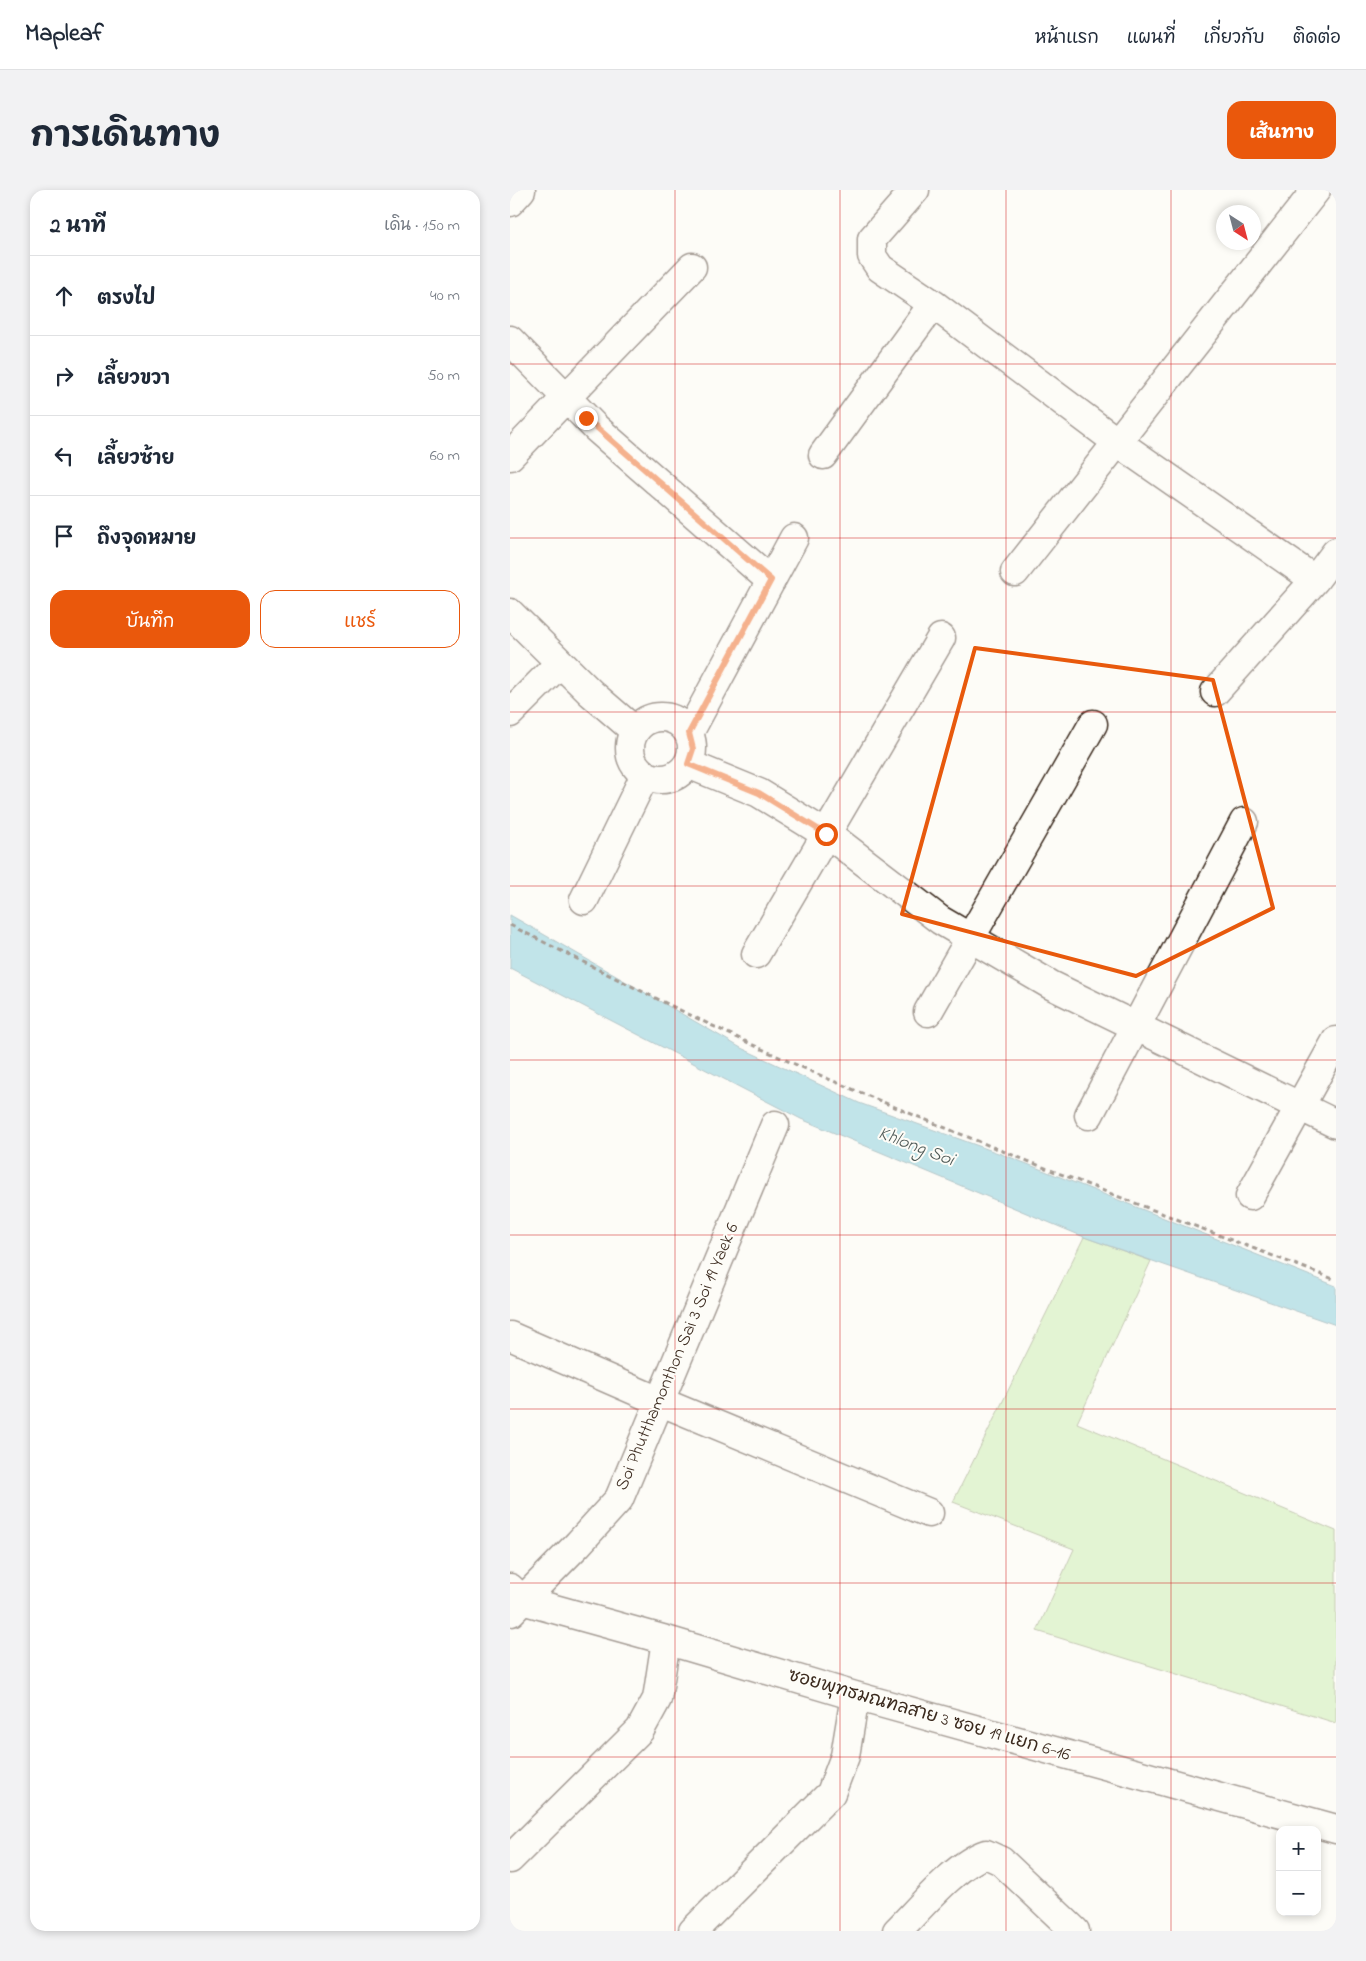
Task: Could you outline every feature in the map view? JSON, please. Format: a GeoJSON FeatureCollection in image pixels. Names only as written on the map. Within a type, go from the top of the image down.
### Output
{"type":"FeatureCollection","features":[{"type":"Feature","properties":{"kind":"street"},"geometry":{"type":"LineString","coordinates":[[510,202],[521,190]]}},
{"type":"Feature","properties":{"kind":"street"},"geometry":{"type":"LineString","coordinates":[[915,190],[872,239],[872,256],[880,268],[933,304],[1117,442],[1315,580]]}},
{"type":"Feature","properties":{"kind":"street"},"geometry":{"type":"LineString","coordinates":[[1015,572],[1316,190]]}},
{"type":"Feature","properties":{"kind":"street"},"geometry":{"type":"LineString","coordinates":[[510,456],[692,267]]}},
{"type":"Feature","properties":{"kind":"street"},"geometry":{"type":"LineString","coordinates":[[823,455],[933,304]]}},
{"type":"Feature","properties":{"kind":"street"},"geometry":{"type":"LineString","coordinates":[[510,340],[596,428],[771,580]]}},
{"type":"Feature","properties":{"kind":"street"},"geometry":{"type":"LineString","coordinates":[[689,733],[794,538]]}},
{"type":"Feature","properties":{"kind":"street"},"geometry":{"type":"LineString","coordinates":[[1215,692],[1315,580],[1336,552]]}},
{"type":"Feature","properties":{"kind":"street"},"geometry":{"type":"LineString","coordinates":[[510,613],[591,693],[635,731]]}},
{"type":"Feature","properties":{"kind":"street"},"geometry":{"type":"LineString","coordinates":[[756,954],[941,638]]}},
{"type":"Feature","properties":{"kind":"street"},"geometry":{"type":"LineString","coordinates":[[510,713],[560,663]]}},
{"type":"Feature","properties":{"kind":"street"},"geometry":{"type":"LineString","coordinates":[[663,716],[679,721],[689,733],[693,749],[688,764],[676,776],[660,779],[645,775],[634,762],[630,747],[635,731],[647,720],[663,716]]}},
{"type":"Feature","properties":{"kind":"street"},"geometry":{"type":"LineString","coordinates":[[928,1012],[1093,724]]}},
{"type":"Feature","properties":{"kind":"street"},"geometry":{"type":"LineString","coordinates":[[688,764],[759,793],[826,834],[940,920],[1052,985],[1336,1124]]}},
{"type":"Feature","properties":{"kind":"street"},"geometry":{"type":"LineString","coordinates":[[584,900],[645,775]]}},
{"type":"Feature","properties":{"kind":"street"},"geometry":{"type":"LineString","coordinates":[[1088,1115],[1244,822]]}},
{"type":"Feature","properties":{"kind":"street"},"geometry":{"type":"LineString","coordinates":[[1250,1196],[1336,1041]]}},
{"type":"Feature","properties":{"kind":"street","name":"Soi Phutthamonthon Sai 3 Soi 19 Yaek 6"},"geometry":{"type":"LineString","coordinates":[[514,1600],[578,1544],[619,1499],[775,1125]]}},
{"type":"Feature","properties":{"kind":"street"},"geometry":{"type":"LineString","coordinates":[[510,1336],[659,1401],[929,1513]]}},
{"type":"Feature","properties":{"kind":"street","name":"ซอยพุทธมณฑลสาย 3 ซอย 19 แยก 6-16"},"geometry":{"type":"LineString","coordinates":[[514,1600],[666,1640],[855,1696],[1336,1829]]}},
{"type":"Feature","properties":{"kind":"street"},"geometry":{"type":"LineString","coordinates":[[510,1860],[640,1730],[658,1699],[666,1640]]}},
{"type":"Feature","properties":{"kind":"street"},"geometry":{"type":"LineString","coordinates":[[693,1931],[831,1793],[846,1756],[855,1696]]}},
{"type":"Feature","properties":{"kind":"street"},"geometry":{"type":"LineString","coordinates":[[897,1931],[973,1858],[986,1854],[1001,1861],[1075,1931]]}},
{"type":"Feature","properties":{"kind":"path"},"geometry":{"type":"LineString","coordinates":[[510,925],[670,1006],[851,1089],[1047,1168],[1336,1280]]}},
{"type":"Feature","properties":{"kind":"highlighted area"},"geometry":{"type":"Polygon","coordinates":[[[975,648],[1213,680],[1273,908],[1136,976],[902,914],[975,648]]]}},
{"type":"Feature","properties":{"kind":"green space"},"geometry":{"type":"Polygon","coordinates":[[[1084,1237],[1151,1261],[1077,1423],[1336,1531],[1336,1723],[1037,1631],[1074,1549],[953,1502],[1084,1237]]]}},
{"type":"Feature","properties":{"kind":"water","name":"Khlong Soi"},"geometry":{"type":"Polygon","coordinates":[[[510,915],[741,1048],[859,1103],[1012,1158],[1336,1286],[1336,1325],[1084,1237],[801,1119],[510,968],[510,915]]]}},
{"type":"Feature","properties":{"kind":"route"},"geometry":{"type":"LineString","coordinates":[[586,418],[771,580],[689,733],[693,749],[688,764],[759,793],[826,834]]}}]}
